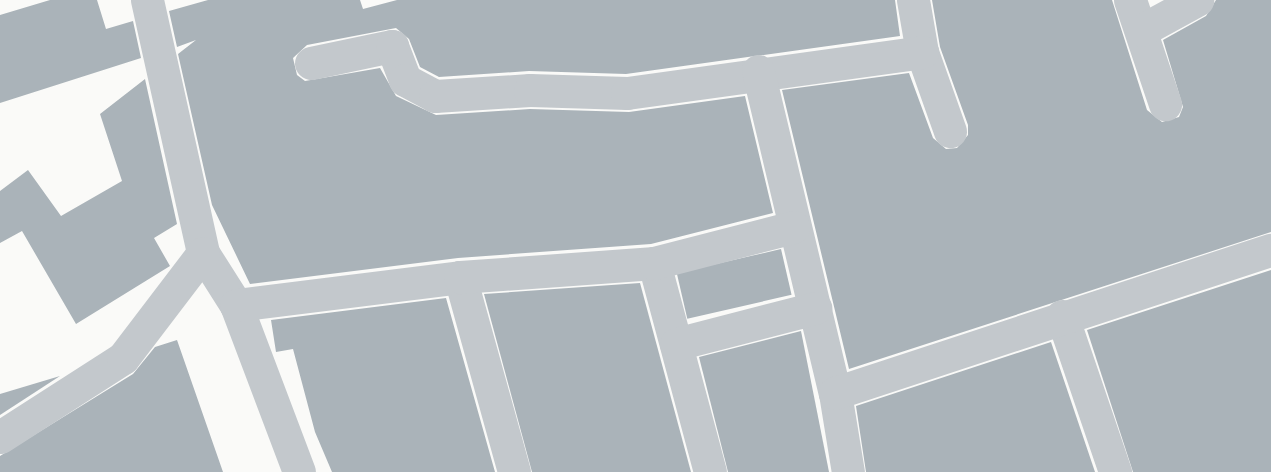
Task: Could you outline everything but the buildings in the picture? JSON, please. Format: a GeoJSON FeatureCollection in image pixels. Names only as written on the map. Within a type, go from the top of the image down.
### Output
{"type":"FeatureCollection","features":[{"type":"Feature","properties":{"kind":"street"},"geometry":{"type":"LineString","coordinates":[[147,0],[203,253],[237,304],[299,472]]}},
{"type":"Feature","properties":{"kind":"street"},"geometry":{"type":"LineString","coordinates":[[913,0],[922,52],[950,131]]}},
{"type":"Feature","properties":{"kind":"street"},"geometry":{"type":"LineString","coordinates":[[1130,0],[1142,30],[1165,104]]}},
{"type":"Feature","properties":{"kind":"street"},"geometry":{"type":"LineString","coordinates":[[1142,30],[1197,0]]}},
{"type":"Feature","properties":{"kind":"street"},"geometry":{"type":"LineString","coordinates":[[311,63],[392,46],[405,80],[435,96],[530,90],[627,93],[758,71],[922,52]]}},
{"type":"Feature","properties":{"kind":"street"},"geometry":{"type":"LineString","coordinates":[[758,71],[835,393],[848,472]]}},
{"type":"Feature","properties":{"kind":"street"},"geometry":{"type":"LineString","coordinates":[[237,304],[460,277],[654,263],[794,227]]}},
{"type":"Feature","properties":{"kind":"street"},"geometry":{"type":"LineString","coordinates":[[835,393],[1062,316],[1271,250]]}},
{"type":"Feature","properties":{"kind":"street"},"geometry":{"type":"LineString","coordinates":[[0,437],[123,358],[203,253]]}},
{"type":"Feature","properties":{"kind":"street"},"geometry":{"type":"LineString","coordinates":[[654,263],[710,472]]}},
{"type":"Feature","properties":{"kind":"street"},"geometry":{"type":"LineString","coordinates":[[460,277],[514,472]]}},
{"type":"Feature","properties":{"kind":"street"},"geometry":{"type":"LineString","coordinates":[[676,344],[815,308]]}},
{"type":"Feature","properties":{"kind":"street"},"geometry":{"type":"LineString","coordinates":[[1062,316],[1115,472]]}}]}
